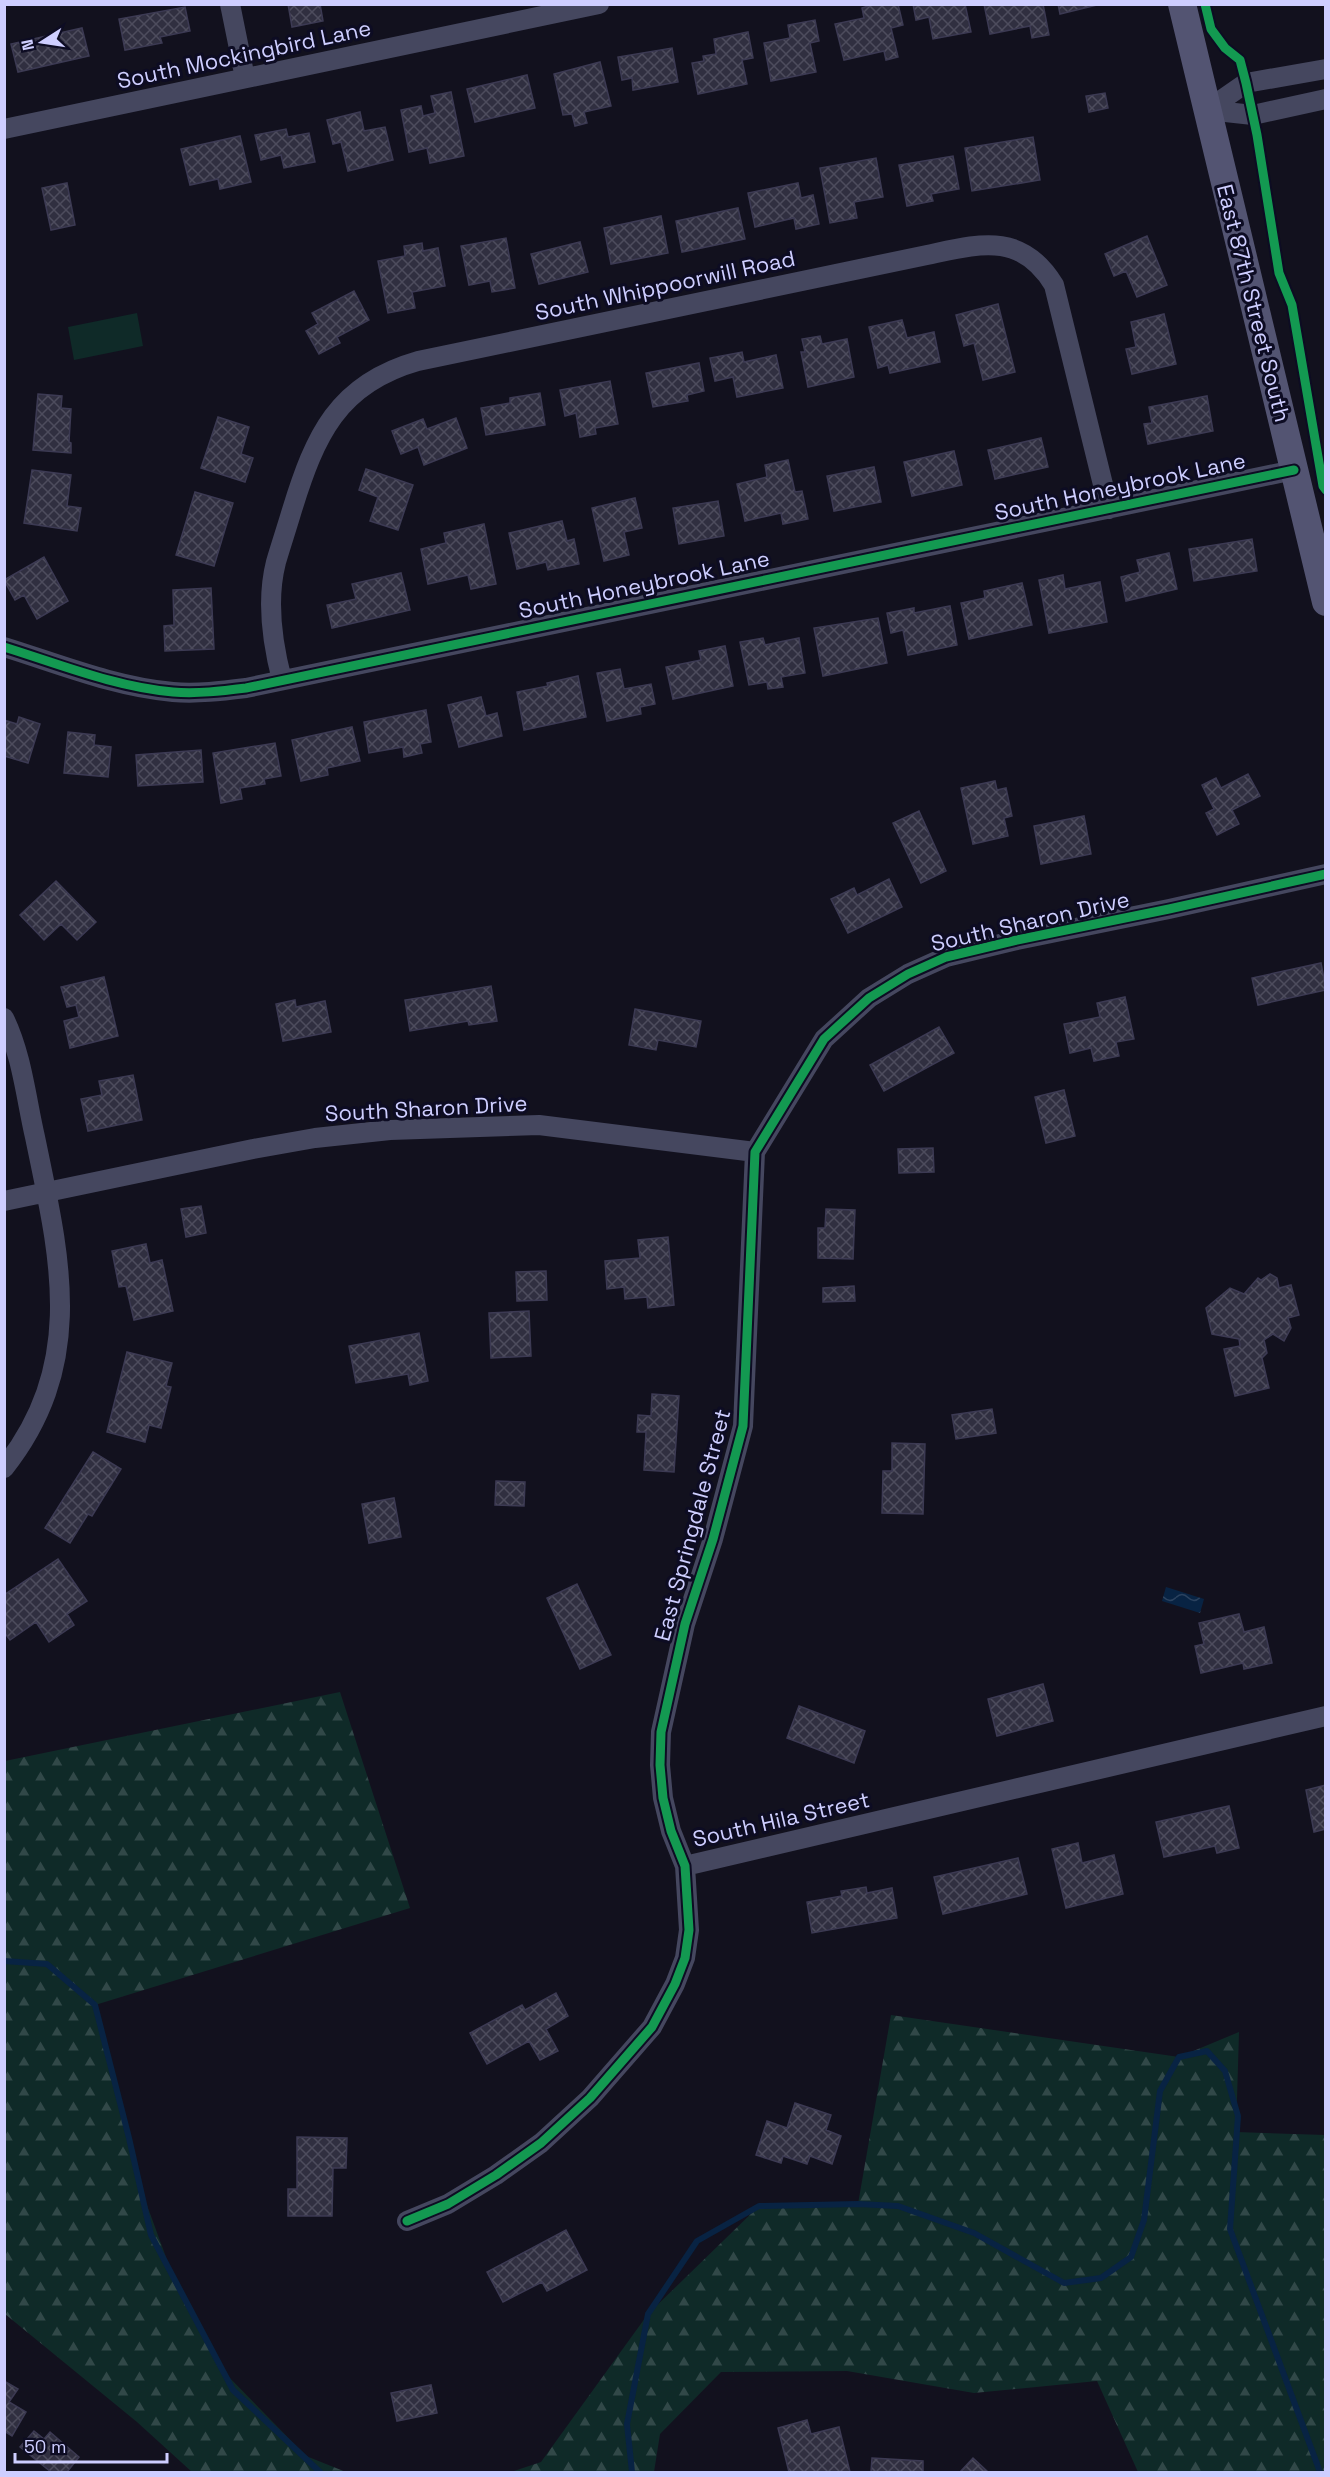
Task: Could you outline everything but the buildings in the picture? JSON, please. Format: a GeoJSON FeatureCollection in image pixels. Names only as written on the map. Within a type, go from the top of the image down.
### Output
{"type":"FeatureCollection","features":[{"type":"Feature","properties":{"kind":"street"},"geometry":{"type":"LineString","coordinates":[[230,4],[244,78]]}},
{"type":"Feature","properties":{"kind":"street","name":"South Mockingbird Lane"},"geometry":{"type":"LineString","coordinates":[[4,129],[599,4]]}},
{"type":"Feature","properties":{"kind":"street","name":"East 87th Street South"},"geometry":{"type":"LineString","coordinates":[[1182,4],[1326,602]]}},
{"type":"Feature","properties":{"kind":"street"},"geometry":{"type":"LineString","coordinates":[[1208,110],[1246,83],[1326,69]]}},
{"type":"Feature","properties":{"kind":"street"},"geometry":{"type":"LineString","coordinates":[[1208,110],[1253,115],[1326,99]]}},
{"type":"Feature","properties":{"kind":"street","name":"South Whippoorwill Road"},"geometry":{"type":"LineString","coordinates":[[282,680],[274,651],[271,622],[276,563],[315,445],[341,406],[363,386],[382,375],[418,361],[980,244],[1002,245],[1023,253],[1041,267],[1054,285],[1108,508]]}},
{"type":"Feature","properties":{"kind":"street","name":"South Honeybrook Lane"},"geometry":{"type":"LineString","coordinates":[[4,647],[134,687],[174,692],[237,689],[1294,470]]}},
{"type":"Feature","properties":{"kind":"street","name":"South Sharon Drive"},"geometry":{"type":"LineString","coordinates":[[4,1201],[253,1149],[315,1138],[390,1130],[539,1125],[755,1152],[824,1039],[869,998],[908,974],[946,957],[1017,939],[1169,909],[1326,874]]}},
{"type":"Feature","properties":{"kind":"street"},"geometry":{"type":"LineString","coordinates":[[4,1018],[17,1054],[46,1193],[61,1315],[59,1344],[46,1397],[25,1442],[4,1468]]}},
{"type":"Feature","properties":{"kind":"street","name":"East Springdale Street"},"geometry":{"type":"LineString","coordinates":[[685,1866],[671,1831],[663,1798],[660,1765],[661,1732],[684,1624],[713,1539],[743,1426],[755,1152]]}},
{"type":"Feature","properties":{"kind":"street","name":"South Hila Street"},"geometry":{"type":"LineString","coordinates":[[407,2221],[448,2204],[496,2175],[541,2143],[590,2098],[652,2027],[672,1992],[685,1958],[689,1930],[689,1906],[685,1866],[1326,1716]]}},
{"type":"Feature","properties":{"kind":"green space"},"geometry":{"type":"Polygon","coordinates":[[[137,313],[143,346],[74,360],[68,327],[137,313]]]}},
{"type":"Feature","properties":{"kind":"green space"},"geometry":{"type":"Polygon","coordinates":[[[340,1692],[410,1908],[95,2005],[141,2189],[174,2279],[223,2371],[306,2456],[346,2472],[192,2472],[137,2422],[5,2314],[5,1761],[340,1692]]]}},
{"type":"Feature","properties":{"kind":"green space"},"geometry":{"type":"Polygon","coordinates":[[[891,2015],[1179,2057],[1239,2032],[1236,2132],[1325,2135],[1325,2472],[1138,2472],[1097,2381],[974,2393],[847,2371],[721,2372],[660,2434],[654,2472],[511,2472],[541,2462],[648,2314],[759,2206],[858,2204],[891,2015]]]}},
{"type":"Feature","properties":{"kind":"water"},"geometry":{"type":"Polygon","coordinates":[[[1166,1587],[1204,1599],[1200,1613],[1162,1601],[1166,1587]]]}},
{"type":"Feature","properties":{"kind":"waterway"},"geometry":{"type":"LineString","coordinates":[[4,1961],[47,1964],[95,2005],[151,2235],[233,2390],[320,2472]]}},
{"type":"Feature","properties":{"kind":"waterway"},"geometry":{"type":"LineString","coordinates":[[632,2472],[627,2424],[648,2314],[697,2241],[759,2206],[858,2204],[898,2206],[974,2233],[1064,2283],[1101,2278],[1131,2257],[1144,2220],[1160,2091],[1179,2057],[1207,2051],[1225,2071],[1238,2116],[1230,2229],[1320,2472]]}},
{"type":"Feature","properties":{"kind":"cycle path"},"geometry":{"type":"LineString","coordinates":[[1205,4],[1211,29],[1225,48],[1240,60],[1246,83],[1257,135],[1279,273],[1292,305],[1323,486],[1326,490]]}},
{"type":"Feature","properties":{"kind":"cycle path"},"geometry":{"type":"LineString","coordinates":[[4,647],[87,674],[151,689],[191,693],[246,688],[1294,470]]}},
{"type":"Feature","properties":{"kind":"cycle path"},"geometry":{"type":"LineString","coordinates":[[407,2221],[448,2204],[496,2175],[541,2143],[590,2098],[652,2027],[675,1984],[685,1958],[689,1930],[685,1866],[671,1831],[663,1798],[660,1765],[661,1732],[685,1624],[713,1539],[743,1426],[755,1152],[824,1039],[869,998],[908,974],[946,957],[1326,874]]}}]}
